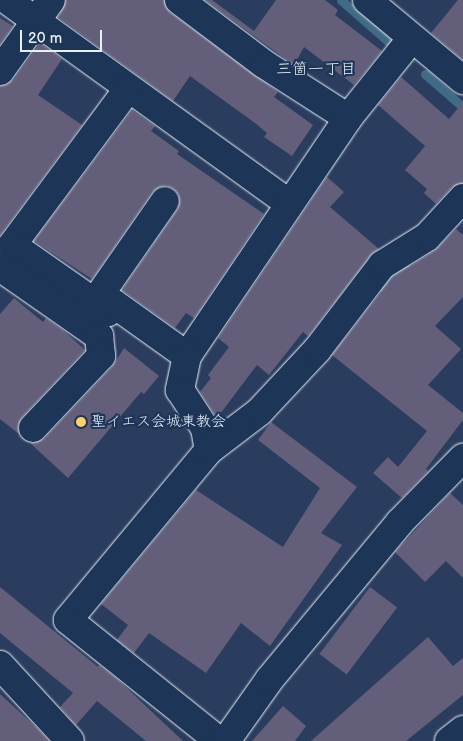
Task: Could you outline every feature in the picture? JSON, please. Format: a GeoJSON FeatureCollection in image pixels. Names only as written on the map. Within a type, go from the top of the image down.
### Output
{"type":"FeatureCollection","features":[{"type":"Feature","properties":{"kind":"street"},"geometry":{"type":"LineString","coordinates":[[7,0],[43,10],[128,89],[288,203]]}},
{"type":"Feature","properties":{"kind":"street"},"geometry":{"type":"LineString","coordinates":[[179,0],[264,64],[348,118]]}},
{"type":"Feature","properties":{"kind":"street"},"geometry":{"type":"LineString","coordinates":[[367,0],[412,38],[461,73]]}},
{"type":"Feature","properties":{"kind":"street"},"geometry":{"type":"LineString","coordinates":[[0,71],[43,10]]}},
{"type":"Feature","properties":{"kind":"street"},"geometry":{"type":"LineString","coordinates":[[209,450],[205,428],[180,390],[187,356],[288,203],[348,118],[412,38]]}},
{"type":"Feature","properties":{"kind":"street"},"geometry":{"type":"LineString","coordinates":[[33,428],[102,356],[98,336],[80,303],[12,245],[128,89]]}},
{"type":"Feature","properties":{"kind":"street"},"geometry":{"type":"LineString","coordinates":[[463,198],[427,237],[382,265],[317,350],[259,412],[209,450],[68,620],[219,741],[228,738],[269,680],[400,522],[463,458]]}},
{"type":"Feature","properties":{"kind":"street"},"geometry":{"type":"LineString","coordinates":[[80,303],[165,202]]}},
{"type":"Feature","properties":{"kind":"street"},"geometry":{"type":"LineString","coordinates":[[2,273],[108,312],[113,303],[187,356]]}},
{"type":"Feature","properties":{"kind":"street"},"geometry":{"type":"LineString","coordinates":[[0,665],[70,741]]}},
{"type":"Feature","properties":{"kind":"street"},"geometry":{"type":"LineString","coordinates":[[449,741],[463,730]]}},
{"type":"Feature","properties":{"kind":"building"},"geometry":{"type":"Polygon","coordinates":[[[66,0],[164,0],[170,12],[278,92],[274,97],[313,125],[292,156],[264,137],[267,133],[255,123],[190,76],[173,101],[58,17],[66,0]]]}},
{"type":"Feature","properties":{"kind":"building"},"geometry":{"type":"Polygon","coordinates":[[[205,0],[212,0],[254,31],[276,0],[325,0],[338,10],[335,15],[382,51],[354,85],[304,47],[294,65],[205,0]]]}},
{"type":"Feature","properties":{"kind":"building"},"geometry":{"type":"Polygon","coordinates":[[[458,0],[463,0],[463,60],[431,33],[458,0]]]}},
{"type":"Feature","properties":{"kind":"building"},"geometry":{"type":"Polygon","coordinates":[[[0,18],[13,26],[0,44],[0,18]]]}},
{"type":"Feature","properties":{"kind":"building"},"geometry":{"type":"Polygon","coordinates":[[[40,43],[62,59],[38,95],[82,125],[0,235],[0,86],[13,80],[40,43]]]}},
{"type":"Feature","properties":{"kind":"building"},"geometry":{"type":"Polygon","coordinates":[[[401,77],[449,119],[463,102],[463,183],[452,187],[436,204],[424,193],[427,189],[405,170],[425,146],[378,105],[401,77]]]}},
{"type":"Feature","properties":{"kind":"building"},"geometry":{"type":"Polygon","coordinates":[[[132,110],[155,126],[151,131],[179,151],[177,154],[264,214],[194,318],[186,313],[175,328],[122,290],[178,209],[179,195],[173,188],[166,185],[152,192],[92,279],[34,241],[132,110]]]}},
{"type":"Feature","properties":{"kind":"building"},"geometry":{"type":"Polygon","coordinates":[[[327,177],[344,192],[330,207],[379,249],[370,256],[308,336],[303,332],[269,375],[257,365],[217,418],[200,392],[211,378],[208,375],[229,347],[218,338],[327,177]]]}},
{"type":"Feature","properties":{"kind":"building"},"geometry":{"type":"Polygon","coordinates":[[[456,229],[463,235],[463,297],[435,326],[461,349],[428,385],[463,413],[463,420],[426,469],[428,471],[402,498],[373,473],[388,457],[398,467],[427,431],[332,355],[393,277],[435,250],[456,229]]]}},
{"type":"Feature","properties":{"kind":"building"},"geometry":{"type":"Polygon","coordinates":[[[14,298],[43,322],[46,318],[63,330],[85,350],[22,417],[18,425],[19,434],[0,419],[0,314],[14,298]]]}},
{"type":"Feature","properties":{"kind":"building"},"geometry":{"type":"Polygon","coordinates":[[[124,348],[159,376],[144,394],[141,392],[68,478],[30,443],[44,439],[112,367],[124,348]]]}},
{"type":"Feature","properties":{"kind":"building"},"geometry":{"type":"Polygon","coordinates":[[[271,422],[357,487],[321,533],[342,545],[270,646],[241,623],[206,673],[149,633],[134,653],[117,640],[128,625],[101,604],[196,490],[283,547],[320,488],[258,440],[271,422]]]}},
{"type":"Feature","properties":{"kind":"building"},"geometry":{"type":"Polygon","coordinates":[[[450,493],[463,505],[463,578],[446,561],[425,582],[395,552],[450,493]]]}},
{"type":"Feature","properties":{"kind":"building"},"geometry":{"type":"Polygon","coordinates":[[[0,587],[98,667],[99,665],[116,678],[183,741],[146,741],[97,701],[76,725],[60,707],[73,693],[0,633],[0,587]]]}},
{"type":"Feature","properties":{"kind":"building"},"geometry":{"type":"Polygon","coordinates":[[[370,587],[397,607],[347,675],[319,654],[370,587]]]}},
{"type":"Feature","properties":{"kind":"building"},"geometry":{"type":"Polygon","coordinates":[[[428,637],[453,666],[463,658],[463,695],[406,741],[311,741],[428,637]]]}},
{"type":"Feature","properties":{"kind":"building"},"geometry":{"type":"Polygon","coordinates":[[[0,694],[37,728],[49,741],[0,741],[0,694]]]}},
{"type":"Feature","properties":{"kind":"building"},"geometry":{"type":"Polygon","coordinates":[[[283,706],[306,726],[295,741],[252,741],[283,706]]]}},
{"type":"Feature","properties":{"kind":"waterway"},"geometry":{"type":"LineString","coordinates":[[341,0],[390,43]]}},
{"type":"Feature","properties":{"kind":"waterway"},"geometry":{"type":"LineString","coordinates":[[425,74],[463,107]]}},
{"type":"Feature","properties":{"kind":"waterway"},"geometry":{"type":"LineString","coordinates":[[381,287],[405,266]]}},
{"type":"Feature","properties":{"kind":"place","name":"聖イエス会城東教会"},"geometry":{"type":"Point","coordinates":[81,422]}},
{"type":"Feature","properties":{"kind":"district","name":"三箇一丁目"},"geometry":{"type":"Point","coordinates":[316,70]}}]}
